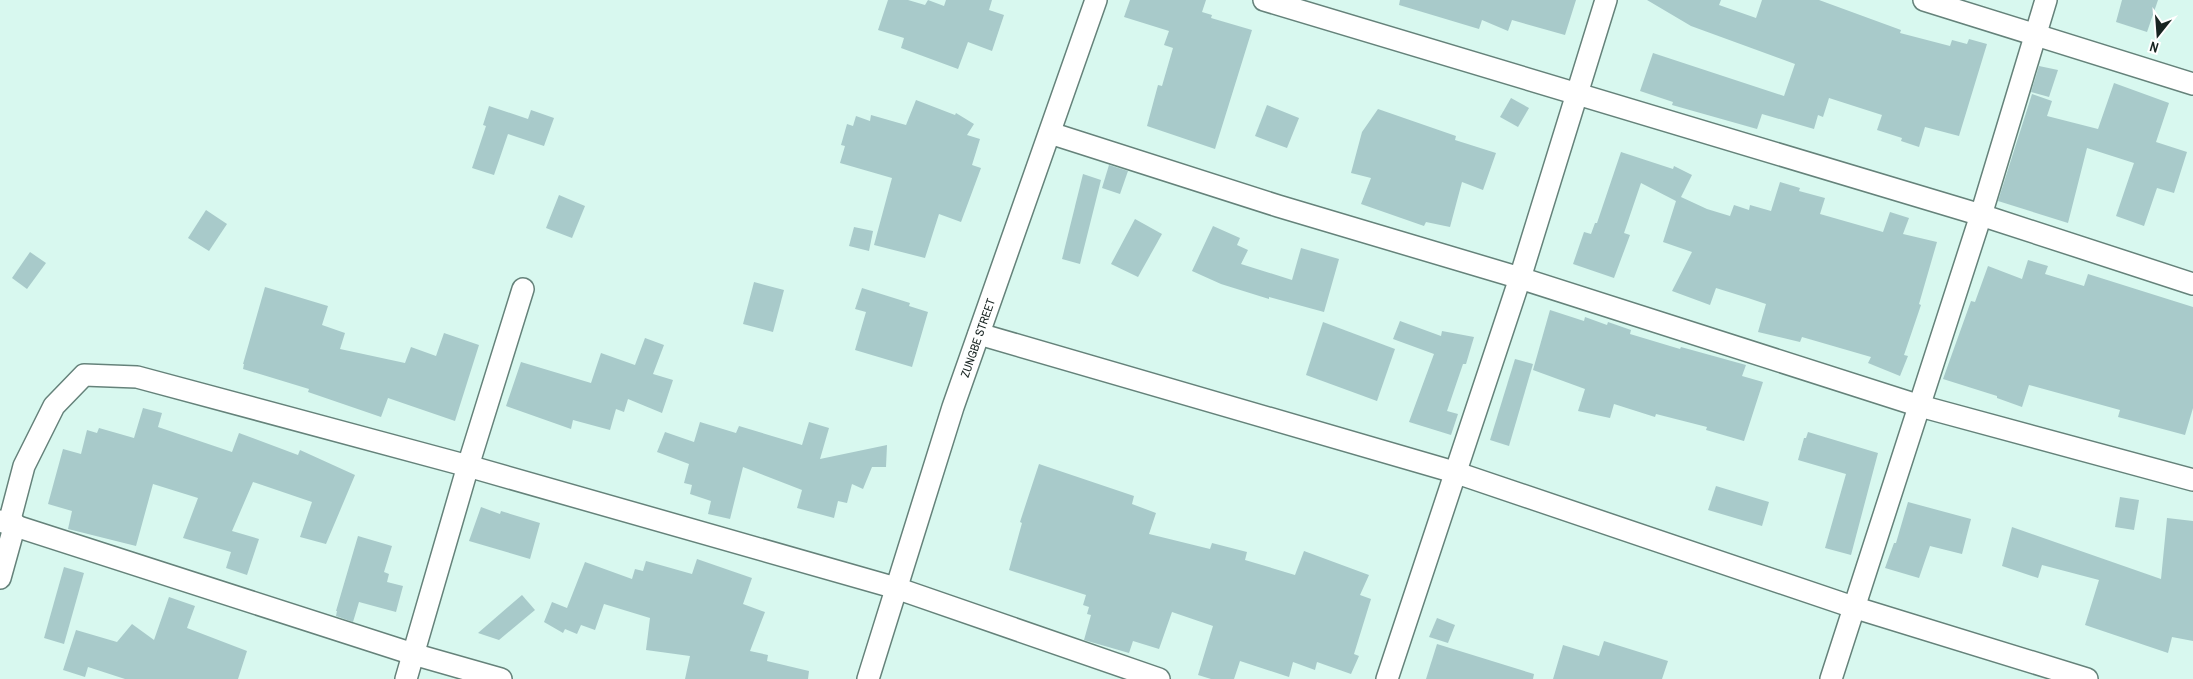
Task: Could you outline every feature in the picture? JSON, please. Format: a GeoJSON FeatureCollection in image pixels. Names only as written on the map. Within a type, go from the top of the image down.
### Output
{"type":"FeatureCollection","features":[{"type":"Feature","properties":{"kind":"street","name":"ZUNGBE STREET"},"geometry":{"type":"LineString","coordinates":[[868,679],[953,407],[1096,0]]}},
{"type":"Feature","properties":{"kind":"street"},"geometry":{"type":"LineString","coordinates":[[1264,0],[1981,215],[2193,284]]}},
{"type":"Feature","properties":{"kind":"street"},"geometry":{"type":"LineString","coordinates":[[1387,679],[1454,472],[1520,278],[1606,0]]}},
{"type":"Feature","properties":{"kind":"street"},"geometry":{"type":"LineString","coordinates":[[1924,0],[2193,84]]}},
{"type":"Feature","properties":{"kind":"street"},"geometry":{"type":"LineString","coordinates":[[1831,679],[1853,606],[1981,215],[2046,0]]}},
{"type":"Feature","properties":{"kind":"street"},"geometry":{"type":"LineString","coordinates":[[1050,133],[1278,206],[1520,278],[1920,406],[2193,480]]}},
{"type":"Feature","properties":{"kind":"street"},"geometry":{"type":"LineString","coordinates":[[406,679],[468,466],[523,289]]}},
{"type":"Feature","properties":{"kind":"street"},"geometry":{"type":"LineString","coordinates":[[979,334],[1454,472],[1853,606],[2087,679]]}},
{"type":"Feature","properties":{"kind":"street"},"geometry":{"type":"LineString","coordinates":[[0,578],[8,522],[24,466],[54,406],[84,375],[137,377],[468,466],[896,588],[1159,679]]}},
{"type":"Feature","properties":{"kind":"street"},"geometry":{"type":"LineString","coordinates":[[8,522],[414,654],[501,679]]}},
{"type":"Feature","properties":{"kind":"building"},"geometry":{"type":"Polygon","coordinates":[[[888,0],[908,0],[925,5],[928,0],[944,6],[946,0],[992,0],[989,10],[1004,15],[992,51],[968,42],[958,69],[901,48],[904,38],[878,30],[888,0]]]}},
{"type":"Feature","properties":{"kind":"building"},"geometry":{"type":"Polygon","coordinates":[[[1130,0],[1206,0],[1202,12],[1212,15],[1211,18],[1252,30],[1215,149],[1147,126],[1158,85],[1162,86],[1173,48],[1164,45],[1169,31],[1124,17],[1130,0]]]}},
{"type":"Feature","properties":{"kind":"building"},"geometry":{"type":"Polygon","coordinates":[[[1400,0],[1576,0],[1565,35],[1512,20],[1508,31],[1482,20],[1479,29],[1399,5],[1400,0]]]}},
{"type":"Feature","properties":{"kind":"building"},"geometry":{"type":"Polygon","coordinates":[[[1647,0],[1721,0],[1719,5],[1756,18],[1762,0],[1819,0],[1901,30],[1900,33],[1950,46],[1952,40],[1967,44],[1969,39],[1987,44],[1959,136],[1925,127],[1919,147],[1901,141],[1902,138],[1877,130],[1882,115],[1829,98],[1823,117],[1818,115],[1814,129],[1762,114],[1757,129],[1672,105],[1673,102],[1640,91],[1653,53],[1784,96],[1795,64],[1691,26],[1647,0]]]}},
{"type":"Feature","properties":{"kind":"building"},"geometry":{"type":"Polygon","coordinates":[[[2122,0],[2158,0],[2147,32],[2116,22],[2122,0]]]}},
{"type":"Feature","properties":{"kind":"building"},"geometry":{"type":"Polygon","coordinates":[[[2039,66],[2058,70],[2049,97],[2031,92],[2039,66]]]}},
{"type":"Feature","properties":{"kind":"building"},"geometry":{"type":"Polygon","coordinates":[[[2114,83],[2169,103],[2156,142],[2187,152],[2174,193],[2157,188],[2144,226],[2116,216],[2134,163],[2087,148],[2068,223],[1998,201],[2032,94],[2052,101],[2047,116],[2098,129],[2114,83]]]}},
{"type":"Feature","properties":{"kind":"building"},"geometry":{"type":"Polygon","coordinates":[[[1511,98],[1529,108],[1518,127],[1500,117],[1511,98]]]}},
{"type":"Feature","properties":{"kind":"building"},"geometry":{"type":"Polygon","coordinates":[[[916,100],[955,115],[956,113],[974,124],[967,135],[980,139],[972,165],[981,168],[961,222],[939,214],[925,258],[874,245],[892,178],[840,163],[845,146],[841,145],[847,124],[853,126],[856,116],[870,121],[871,115],[906,125],[916,100]]]}},
{"type":"Feature","properties":{"kind":"building"},"geometry":{"type":"Polygon","coordinates":[[[1267,105],[1299,118],[1287,148],[1255,136],[1267,105]]]}},
{"type":"Feature","properties":{"kind":"building"},"geometry":{"type":"Polygon","coordinates":[[[489,106],[528,119],[531,110],[554,118],[544,146],[508,134],[494,175],[472,168],[486,126],[483,125],[489,106]]]}},
{"type":"Feature","properties":{"kind":"building"},"geometry":{"type":"Polygon","coordinates":[[[1378,109],[1456,136],[1455,140],[1496,153],[1483,190],[1462,182],[1450,227],[1426,222],[1424,226],[1361,204],[1371,178],[1351,173],[1362,132],[1378,109]]]}},
{"type":"Feature","properties":{"kind":"building"},"geometry":{"type":"Polygon","coordinates":[[[1621,152],[1673,169],[1674,166],[1692,175],[1681,197],[1707,209],[1730,216],[1734,205],[1749,210],[1750,205],[1771,211],[1780,182],[1800,188],[1799,191],[1825,198],[1820,214],[1883,232],[1890,212],[1909,218],[1903,234],[1937,242],[1919,304],[1921,305],[1904,355],[1908,356],[1900,376],[1868,363],[1871,357],[1802,337],[1800,342],[1758,332],[1766,304],[1716,288],[1710,305],[1672,291],[1692,252],[1663,242],[1676,201],[1641,183],[1624,233],[1630,235],[1614,278],[1573,264],[1584,232],[1591,234],[1595,223],[1597,223],[1621,152]]]}},
{"type":"Feature","properties":{"kind":"building"},"geometry":{"type":"Polygon","coordinates":[[[1109,165],[1128,171],[1120,194],[1102,188],[1109,165]]]}},
{"type":"Feature","properties":{"kind":"building"},"geometry":{"type":"Polygon","coordinates":[[[1083,174],[1101,180],[1080,264],[1062,259],[1083,174]]]}},
{"type":"Feature","properties":{"kind":"building"},"geometry":{"type":"Polygon","coordinates":[[[559,195],[585,206],[572,238],[546,228],[559,195]]]}},
{"type":"Feature","properties":{"kind":"building"},"geometry":{"type":"Polygon","coordinates":[[[206,210],[227,224],[209,251],[188,238],[206,210]]]}},
{"type":"Feature","properties":{"kind":"building"},"geometry":{"type":"Polygon","coordinates":[[[1135,219],[1162,234],[1138,277],[1111,264],[1135,219]]]}},
{"type":"Feature","properties":{"kind":"building"},"geometry":{"type":"Polygon","coordinates":[[[1213,226],[1240,238],[1237,245],[1248,250],[1241,264],[1292,280],[1301,248],[1339,259],[1324,312],[1269,297],[1269,299],[1221,284],[1192,271],[1213,226]]]}},
{"type":"Feature","properties":{"kind":"building"},"geometry":{"type":"Polygon","coordinates":[[[854,227],[873,231],[869,251],[849,246],[854,227]]]}},
{"type":"Feature","properties":{"kind":"building"},"geometry":{"type":"Polygon","coordinates":[[[30,252],[46,263],[27,289],[12,278],[30,252]]]}},
{"type":"Feature","properties":{"kind":"building"},"geometry":{"type":"Polygon","coordinates":[[[2028,260],[2048,266],[2045,274],[2084,286],[2088,274],[2193,307],[2193,408],[2185,435],[2118,417],[2120,410],[2029,385],[2022,407],[1997,398],[1997,396],[1943,379],[1971,301],[1975,302],[1988,266],[2022,279],[2028,260]]]}},
{"type":"Feature","properties":{"kind":"building"},"geometry":{"type":"Polygon","coordinates":[[[754,282],[784,290],[773,332],[743,324],[754,282]]]}},
{"type":"Feature","properties":{"kind":"building"},"geometry":{"type":"Polygon","coordinates":[[[265,287],[328,306],[322,325],[345,333],[340,349],[405,363],[411,347],[436,356],[444,333],[479,345],[455,421],[388,398],[381,417],[308,392],[309,389],[243,369],[265,287]]]}},
{"type":"Feature","properties":{"kind":"building"},"geometry":{"type":"Polygon","coordinates":[[[862,288],[910,303],[909,306],[928,312],[912,367],[855,350],[866,312],[855,309],[862,288]]]}},
{"type":"Feature","properties":{"kind":"building"},"geometry":{"type":"Polygon","coordinates":[[[1550,310],[1584,321],[1585,317],[1607,325],[1608,322],[1631,330],[1630,334],[1680,349],[1681,347],[1746,365],[1742,376],[1763,382],[1744,441],[1706,430],[1707,427],[1656,414],[1655,417],[1614,404],[1610,418],[1578,411],[1585,389],[1533,370],[1550,310]]]}},
{"type":"Feature","properties":{"kind":"building"},"geometry":{"type":"Polygon","coordinates":[[[1400,321],[1441,336],[1442,331],[1474,337],[1466,364],[1463,364],[1447,411],[1458,414],[1451,435],[1409,422],[1434,354],[1393,339],[1400,321]]]}},
{"type":"Feature","properties":{"kind":"building"},"geometry":{"type":"Polygon","coordinates":[[[1323,322],[1395,349],[1377,401],[1306,375],[1323,322]]]}},
{"type":"Feature","properties":{"kind":"building"},"geometry":{"type":"Polygon","coordinates":[[[645,338],[664,345],[653,374],[673,380],[662,413],[628,399],[624,412],[616,409],[610,430],[573,420],[571,429],[506,406],[521,362],[591,383],[601,353],[635,365],[645,338]]]}},
{"type":"Feature","properties":{"kind":"building"},"geometry":{"type":"Polygon","coordinates":[[[1515,359],[1533,364],[1509,446],[1490,440],[1515,359]]]}},
{"type":"Feature","properties":{"kind":"building"},"geometry":{"type":"Polygon","coordinates":[[[143,408],[162,413],[158,427],[232,452],[239,433],[298,455],[300,450],[355,475],[326,544],[300,537],[312,502],[253,482],[232,531],[259,539],[247,575],[226,568],[231,552],[183,538],[198,498],[153,484],[136,546],[68,529],[72,511],[48,504],[63,449],[81,454],[87,430],[97,433],[99,428],[134,438],[143,408]]]}},
{"type":"Feature","properties":{"kind":"building"},"geometry":{"type":"Polygon","coordinates":[[[700,422],[736,433],[739,426],[802,445],[809,422],[829,428],[820,459],[887,445],[886,467],[872,467],[863,489],[852,484],[847,503],[838,501],[834,518],[797,508],[802,490],[743,467],[730,519],[708,514],[711,501],[690,494],[692,485],[684,483],[689,464],[657,452],[665,432],[694,442],[700,422]]]}},
{"type":"Feature","properties":{"kind":"building"},"geometry":{"type":"Polygon","coordinates":[[[1808,432],[1878,453],[1851,555],[1825,548],[1846,474],[1798,460],[1804,438],[1806,438],[1808,432]]]}},
{"type":"Feature","properties":{"kind":"building"},"geometry":{"type":"Polygon","coordinates":[[[1039,464],[1134,496],[1132,504],[1156,513],[1149,534],[1210,549],[1212,543],[1247,552],[1245,560],[1295,575],[1304,551],[1369,575],[1360,595],[1371,599],[1354,654],[1359,656],[1351,674],[1317,662],[1315,670],[1293,662],[1289,677],[1240,661],[1234,679],[1211,679],[1198,675],[1213,626],[1172,612],[1159,649],[1133,641],[1129,653],[1084,640],[1091,615],[1087,614],[1089,607],[1083,605],[1086,595],[1009,570],[1022,523],[1020,522],[1039,464]]]}},
{"type":"Feature","properties":{"kind":"building"},"geometry":{"type":"Polygon","coordinates":[[[1716,486],[1769,502],[1762,526],[1708,510],[1716,486]]]}},
{"type":"Feature","properties":{"kind":"building"},"geometry":{"type":"Polygon","coordinates":[[[2120,497],[2139,500],[2134,530],[2115,527],[2120,497]]]}},
{"type":"Feature","properties":{"kind":"building"},"geometry":{"type":"Polygon","coordinates":[[[1908,502],[1971,519],[1962,554],[1930,546],[1919,578],[1885,568],[1894,543],[1896,543],[1908,502]]]}},
{"type":"Feature","properties":{"kind":"building"},"geometry":{"type":"Polygon","coordinates":[[[481,507],[500,514],[501,511],[540,523],[530,559],[469,541],[481,507]]]}},
{"type":"Feature","properties":{"kind":"building"},"geometry":{"type":"Polygon","coordinates":[[[2167,518],[2193,521],[2193,641],[2172,637],[2168,653],[2085,625],[2099,580],[2042,565],[2038,578],[2002,566],[2012,527],[2161,579],[2167,518]]]}},
{"type":"Feature","properties":{"kind":"building"},"geometry":{"type":"Polygon","coordinates":[[[358,536],[392,546],[384,572],[389,574],[387,582],[403,586],[396,612],[359,602],[353,622],[336,616],[336,611],[358,536]]]}},
{"type":"Feature","properties":{"kind":"building"},"geometry":{"type":"Polygon","coordinates":[[[697,559],[752,578],[743,604],[765,612],[750,651],[768,655],[767,661],[809,671],[808,679],[685,679],[690,656],[646,650],[650,618],[604,604],[595,630],[581,625],[577,634],[565,629],[563,633],[544,622],[552,602],[567,608],[585,562],[632,579],[635,569],[643,571],[646,561],[692,574],[697,559]]]}},
{"type":"Feature","properties":{"kind":"building"},"geometry":{"type":"Polygon","coordinates":[[[64,567],[84,573],[64,644],[44,638],[64,567]]]}},
{"type":"Feature","properties":{"kind":"building"},"geometry":{"type":"Polygon","coordinates":[[[522,595],[535,610],[499,640],[478,633],[522,595]]]}},
{"type":"Feature","properties":{"kind":"building"},"geometry":{"type":"Polygon","coordinates":[[[169,597],[195,606],[187,628],[247,651],[238,679],[125,679],[88,667],[85,677],[63,670],[76,630],[117,642],[132,624],[154,640],[169,597]]]}},
{"type":"Feature","properties":{"kind":"building"},"geometry":{"type":"Polygon","coordinates":[[[1437,618],[1455,625],[1448,643],[1429,637],[1437,618]]]}},
{"type":"Feature","properties":{"kind":"building"},"geometry":{"type":"Polygon","coordinates":[[[1604,641],[1668,661],[1662,679],[1553,679],[1563,645],[1599,656],[1604,641]]]}},
{"type":"Feature","properties":{"kind":"building"},"geometry":{"type":"Polygon","coordinates":[[[1437,644],[1534,674],[1533,679],[1426,679],[1437,644]]]}}]}
